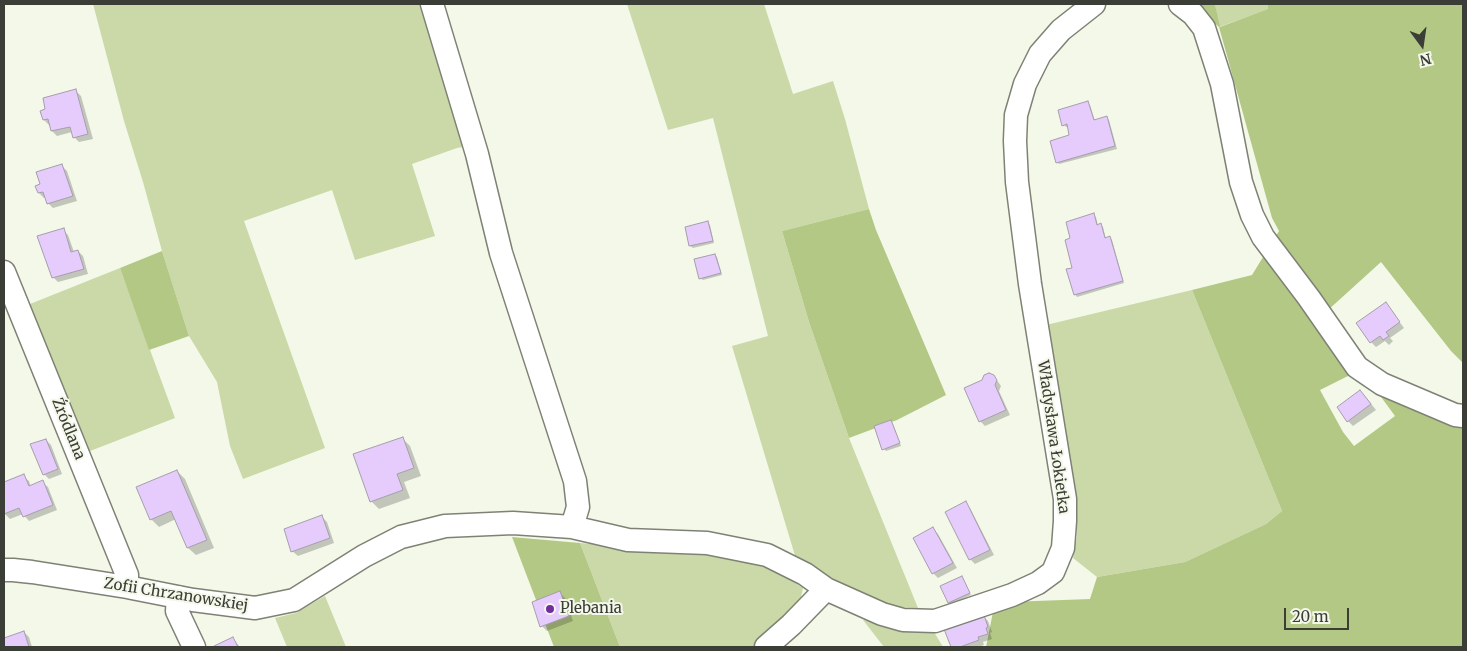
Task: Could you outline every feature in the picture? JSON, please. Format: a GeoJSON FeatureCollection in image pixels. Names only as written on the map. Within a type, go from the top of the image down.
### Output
{"type":"FeatureCollection","features":[{"type":"Feature","properties":{"kind":"street"},"geometry":{"type":"LineString","coordinates":[[432,4],[477,154],[501,253],[575,481],[578,507],[572,527]]}},
{"type":"Feature","properties":{"kind":"street","name":"Władysława Łokietka"},"geometry":{"type":"LineString","coordinates":[[826,590],[882,614],[903,620],[935,621],[1012,595],[1038,583],[1053,572],[1063,548],[1066,521],[1065,499],[1030,284],[1017,182],[1016,114],[1025,84],[1040,54],[1061,30],[1094,4]]}},
{"type":"Feature","properties":{"kind":"street"},"geometry":{"type":"LineString","coordinates":[[1180,4],[1193,14],[1204,28],[1222,84],[1241,182],[1252,214],[1263,237],[1309,298],[1357,367],[1382,384],[1455,415],[1463,416]]}},
{"type":"Feature","properties":{"kind":"street","name":"Źródlana"},"geometry":{"type":"LineString","coordinates":[[4,272],[127,575],[127,587]]}},
{"type":"Feature","properties":{"kind":"street","name":"Zofii Chrzanowskiej"},"geometry":{"type":"LineString","coordinates":[[4,570],[127,587],[178,597],[255,608],[294,600],[364,556],[401,537],[445,526],[513,523],[572,527],[628,540],[707,543],[767,555],[805,574],[826,590]]}},
{"type":"Feature","properties":{"kind":"street"},"geometry":{"type":"LineString","coordinates":[[766,647],[826,590]]}},
{"type":"Feature","properties":{"kind":"street"},"geometry":{"type":"LineString","coordinates":[[178,597],[177,611],[194,647]]}},
{"type":"Feature","properties":{"kind":"green space"},"geometry":{"type":"Polygon","coordinates":[[[93,4],[427,4],[469,146],[457,148],[412,164],[435,236],[355,260],[332,190],[244,221],[325,448],[243,479],[230,446],[217,382],[189,336],[162,251],[124,121],[93,4]]]}},
{"type":"Feature","properties":{"kind":"green space"},"geometry":{"type":"Polygon","coordinates":[[[627,4],[764,4],[793,94],[833,81],[869,209],[782,231],[809,322],[849,438],[918,608],[894,607],[869,599],[796,559],[732,346],[768,336],[713,118],[668,130],[627,4]]]}},
{"type":"Feature","properties":{"kind":"green space"},"geometry":{"type":"Polygon","coordinates":[[[1192,4],[1215,4],[1220,27],[1268,9],[1268,4],[1463,4],[1463,363],[1451,351],[1381,262],[1327,311],[1360,364],[1463,409],[1463,647],[986,647],[994,607],[1009,602],[1090,599],[1097,577],[1185,562],[1266,524],[1282,511],[1192,290],[1252,275],[1279,231],[1272,218],[1219,27],[1192,4]],[[1352,374],[1320,390],[1343,432],[1354,446],[1395,416],[1373,386],[1352,374]]]}},
{"type":"Feature","properties":{"kind":"green space"},"geometry":{"type":"Polygon","coordinates":[[[1215,4],[1268,4],[1269,9],[1219,27],[1215,4]]]}},
{"type":"Feature","properties":{"kind":"green space"},"geometry":{"type":"Polygon","coordinates":[[[869,209],[876,230],[946,395],[897,420],[849,438],[809,322],[782,231],[869,209]]]}},
{"type":"Feature","properties":{"kind":"green space"},"geometry":{"type":"Polygon","coordinates":[[[162,251],[189,336],[149,350],[120,268],[162,251]]]}},
{"type":"Feature","properties":{"kind":"green space"},"geometry":{"type":"Polygon","coordinates":[[[120,268],[175,418],[85,453],[25,306],[120,268]]]}},
{"type":"Feature","properties":{"kind":"green space"},"geometry":{"type":"Polygon","coordinates":[[[1192,290],[1282,511],[1266,524],[1185,562],[1097,577],[1073,558],[1077,536],[1075,495],[1046,325],[1192,290]]]}},
{"type":"Feature","properties":{"kind":"green space"},"geometry":{"type":"Polygon","coordinates":[[[512,537],[580,543],[620,647],[554,647],[512,537]]]}},
{"type":"Feature","properties":{"kind":"green space"},"geometry":{"type":"Polygon","coordinates":[[[580,543],[730,556],[775,570],[803,588],[799,606],[756,647],[620,647],[580,543]]]}},
{"type":"Feature","properties":{"kind":"green space"},"geometry":{"type":"Polygon","coordinates":[[[325,596],[346,647],[287,647],[275,618],[296,613],[325,596]]]}},
{"type":"Feature","properties":{"kind":"green space"},"geometry":{"type":"Polygon","coordinates":[[[863,620],[931,627],[943,647],[884,647],[863,620]]]}},
{"type":"Feature","properties":{"kind":"building"},"geometry":{"type":"Polygon","coordinates":[[[76,89],[88,134],[73,138],[70,127],[51,131],[48,119],[43,120],[40,111],[45,109],[43,98],[76,89]]]}},
{"type":"Feature","properties":{"kind":"building"},"geometry":{"type":"Polygon","coordinates":[[[1088,101],[1094,120],[1107,116],[1115,146],[1056,163],[1050,141],[1069,135],[1067,124],[1062,126],[1058,110],[1088,101]]]}},
{"type":"Feature","properties":{"kind":"building"},"geometry":{"type":"Polygon","coordinates":[[[62,164],[73,196],[47,204],[43,192],[38,193],[35,186],[40,184],[36,172],[62,164]]]}},
{"type":"Feature","properties":{"kind":"building"},"geometry":{"type":"Polygon","coordinates":[[[1094,213],[1097,225],[1101,223],[1105,238],[1110,236],[1123,281],[1074,295],[1066,269],[1072,268],[1065,240],[1070,238],[1066,222],[1094,213]]]}},
{"type":"Feature","properties":{"kind":"building"},"geometry":{"type":"Polygon","coordinates":[[[708,221],[713,241],[689,246],[685,227],[708,221]]]}},
{"type":"Feature","properties":{"kind":"building"},"geometry":{"type":"Polygon","coordinates":[[[64,228],[71,252],[78,250],[84,269],[52,278],[37,236],[64,228]]]}},
{"type":"Feature","properties":{"kind":"building"},"geometry":{"type":"Polygon","coordinates":[[[715,254],[721,273],[699,279],[694,259],[715,254]]]}},
{"type":"Feature","properties":{"kind":"building"},"geometry":{"type":"Polygon","coordinates":[[[1386,302],[1400,322],[1386,332],[1389,336],[1383,340],[1380,336],[1370,343],[1356,323],[1386,302]]]}},
{"type":"Feature","properties":{"kind":"building"},"geometry":{"type":"Polygon","coordinates":[[[989,373],[994,375],[997,380],[995,385],[1006,410],[979,422],[964,388],[982,380],[984,375],[989,373]]]}},
{"type":"Feature","properties":{"kind":"building"},"geometry":{"type":"Polygon","coordinates":[[[1360,390],[1371,404],[1347,422],[1337,407],[1360,390]]]}},
{"type":"Feature","properties":{"kind":"building"},"geometry":{"type":"Polygon","coordinates":[[[891,420],[900,443],[882,450],[874,426],[891,420]]]}},
{"type":"Feature","properties":{"kind":"building"},"geometry":{"type":"Polygon","coordinates":[[[403,437],[414,468],[397,474],[403,490],[370,502],[353,454],[403,437]]]}},
{"type":"Feature","properties":{"kind":"building"},"geometry":{"type":"Polygon","coordinates":[[[46,439],[58,469],[43,475],[30,444],[46,439]]]}},
{"type":"Feature","properties":{"kind":"building"},"geometry":{"type":"Polygon","coordinates":[[[177,470],[207,540],[187,548],[171,511],[150,520],[136,487],[177,470]]]}},
{"type":"Feature","properties":{"kind":"building"},"geometry":{"type":"Polygon","coordinates":[[[24,474],[29,486],[43,480],[53,505],[23,517],[19,508],[4,514],[4,482],[24,474]]]}},
{"type":"Feature","properties":{"kind":"building"},"geometry":{"type":"Polygon","coordinates":[[[966,501],[990,550],[969,560],[945,512],[966,501]]]}},
{"type":"Feature","properties":{"kind":"building"},"geometry":{"type":"Polygon","coordinates":[[[322,515],[330,538],[291,552],[284,529],[322,515]]]}},
{"type":"Feature","properties":{"kind":"building"},"geometry":{"type":"Polygon","coordinates":[[[933,527],[953,563],[932,574],[913,538],[933,527]]]}},
{"type":"Feature","properties":{"kind":"building"},"geometry":{"type":"Polygon","coordinates":[[[962,576],[970,593],[948,603],[940,586],[962,576]]]}},
{"type":"Feature","properties":{"kind":"building","name":"Plebania"},"geometry":{"type":"Polygon","coordinates":[[[560,591],[569,616],[540,627],[532,602],[560,591]]]}},
{"type":"Feature","properties":{"kind":"building"},"geometry":{"type":"Polygon","coordinates":[[[984,615],[988,634],[978,637],[979,640],[960,647],[951,647],[944,629],[984,615]]]}},
{"type":"Feature","properties":{"kind":"building"},"geometry":{"type":"Polygon","coordinates":[[[24,631],[29,647],[4,647],[4,638],[24,631]]]}},
{"type":"Feature","properties":{"kind":"building"},"geometry":{"type":"Polygon","coordinates":[[[233,637],[238,647],[214,647],[214,646],[233,637]]]}},
{"type":"Feature","properties":{"kind":"place","name":"Plebania"},"geometry":{"type":"Point","coordinates":[550,609]}}]}
